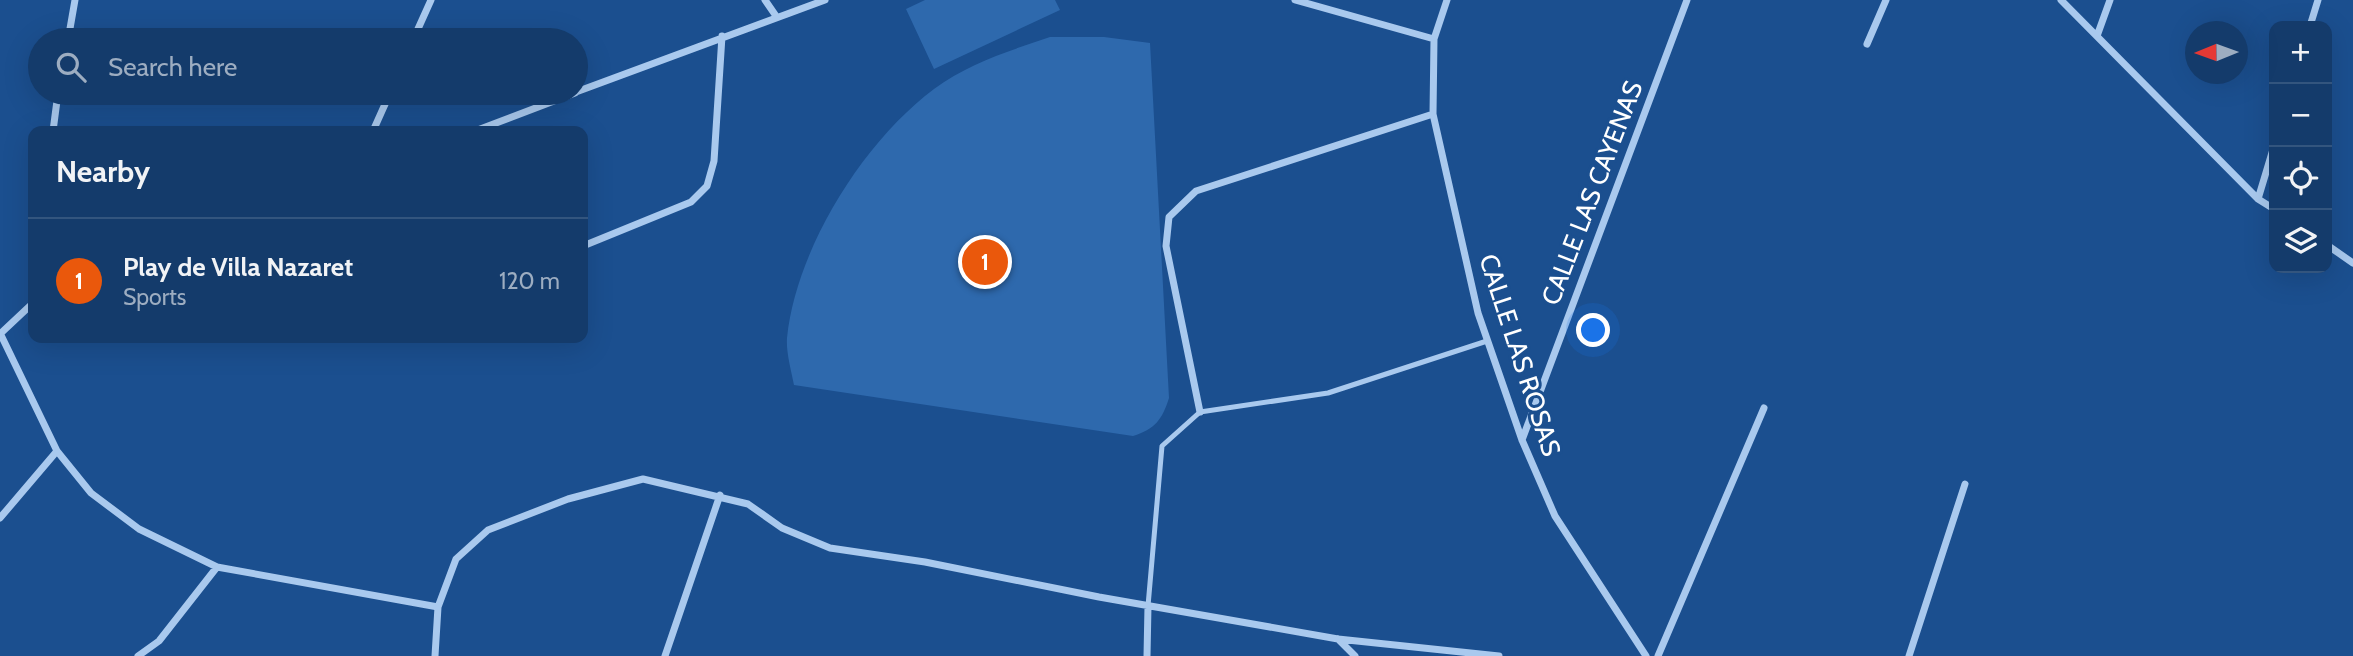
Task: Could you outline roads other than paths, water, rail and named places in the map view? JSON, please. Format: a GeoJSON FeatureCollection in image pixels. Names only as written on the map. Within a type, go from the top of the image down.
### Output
{"type":"FeatureCollection","features":[{"type":"Feature","properties":{"kind":"street"},"geometry":{"type":"LineString","coordinates":[[70,28],[75,0]]}},
{"type":"Feature","properties":{"kind":"street"},"geometry":{"type":"LineString","coordinates":[[418,28],[431,0]]}},
{"type":"Feature","properties":{"kind":"street"},"geometry":{"type":"LineString","coordinates":[[765,0],[776,16]]}},
{"type":"Feature","properties":{"kind":"street"},"geometry":{"type":"LineString","coordinates":[[588,88],[825,0]]}},
{"type":"Feature","properties":{"kind":"street"},"geometry":{"type":"LineString","coordinates":[[1295,0],[1434,39]]}},
{"type":"Feature","properties":{"kind":"street","name":"CALLE LAS ROSAS"},"geometry":{"type":"LineString","coordinates":[[1447,0],[1434,39],[1433,114],[1455,218],[1487,341],[1522,440],[1555,516],[1646,656]]}},
{"type":"Feature","properties":{"kind":"street","name":"CALLE LAS CAYENAS"},"geometry":{"type":"LineString","coordinates":[[1522,440],[1687,0]]}},
{"type":"Feature","properties":{"kind":"street"},"geometry":{"type":"LineString","coordinates":[[1867,44],[1886,0]]}},
{"type":"Feature","properties":{"kind":"street"},"geometry":{"type":"LineString","coordinates":[[2061,0],[2258,199],[2269,206]]}},
{"type":"Feature","properties":{"kind":"street"},"geometry":{"type":"LineString","coordinates":[[2097,36],[2110,0]]}},
{"type":"Feature","properties":{"kind":"street"},"geometry":{"type":"LineString","coordinates":[[2312,21],[2318,0]]}},
{"type":"Feature","properties":{"kind":"street"},"geometry":{"type":"LineString","coordinates":[[588,244],[691,202],[707,186],[714,161],[722,36]]}},
{"type":"Feature","properties":{"kind":"street"},"geometry":{"type":"LineString","coordinates":[[54,126],[56,105]]}},
{"type":"Feature","properties":{"kind":"street"},"geometry":{"type":"LineString","coordinates":[[375,126],[385,105]]}},
{"type":"Feature","properties":{"kind":"street"},"geometry":{"type":"LineString","coordinates":[[488,126],[543,105]]}},
{"type":"Feature","properties":{"kind":"street"},"geometry":{"type":"LineString","coordinates":[[1200,412],[1167,246],[1169,217],[1196,191],[1433,114]]}},
{"type":"Feature","properties":{"kind":"street"},"geometry":{"type":"LineString","coordinates":[[2258,199],[2274,147]]}},
{"type":"Feature","properties":{"kind":"street"},"geometry":{"type":"LineString","coordinates":[[2332,248],[2353,263]]}},
{"type":"Feature","properties":{"kind":"street"},"geometry":{"type":"LineString","coordinates":[[28,308],[0,333],[57,451],[91,493],[114,513],[180,551],[217,567],[438,607]]}},
{"type":"Feature","properties":{"kind":"street"},"geometry":{"type":"LineString","coordinates":[[1658,656],[1764,408]]}},
{"type":"Feature","properties":{"kind":"street"},"geometry":{"type":"LineString","coordinates":[[0,518],[57,451]]}},
{"type":"Feature","properties":{"kind":"street"},"geometry":{"type":"LineString","coordinates":[[435,656],[438,607],[456,559],[488,530],[568,499],[643,479],[748,503],[782,528],[830,548],[925,562],[1148,606],[1338,639],[1499,656]]}},
{"type":"Feature","properties":{"kind":"street"},"geometry":{"type":"LineString","coordinates":[[1909,656],[1965,484]]}},
{"type":"Feature","properties":{"kind":"street"},"geometry":{"type":"LineString","coordinates":[[665,656],[720,495]]}},
{"type":"Feature","properties":{"kind":"street"},"geometry":{"type":"LineString","coordinates":[[138,656],[159,641],[217,567]]}},
{"type":"Feature","properties":{"kind":"street"},"geometry":{"type":"LineString","coordinates":[[1147,656],[1148,606]]}},
{"type":"Feature","properties":{"kind":"street"},"geometry":{"type":"LineString","coordinates":[[1338,639],[1355,656]]}},
{"type":"Feature","properties":{"kind":"lane"},"geometry":{"type":"LineString","coordinates":[[1148,606],[1162,446],[1200,412],[1328,393],[1487,341]]}},
{"type":"Feature","properties":{"kind":"place","name":"Play de Villa Nazaret"},"geometry":{"type":"Point","coordinates":[985,262]}}]}
